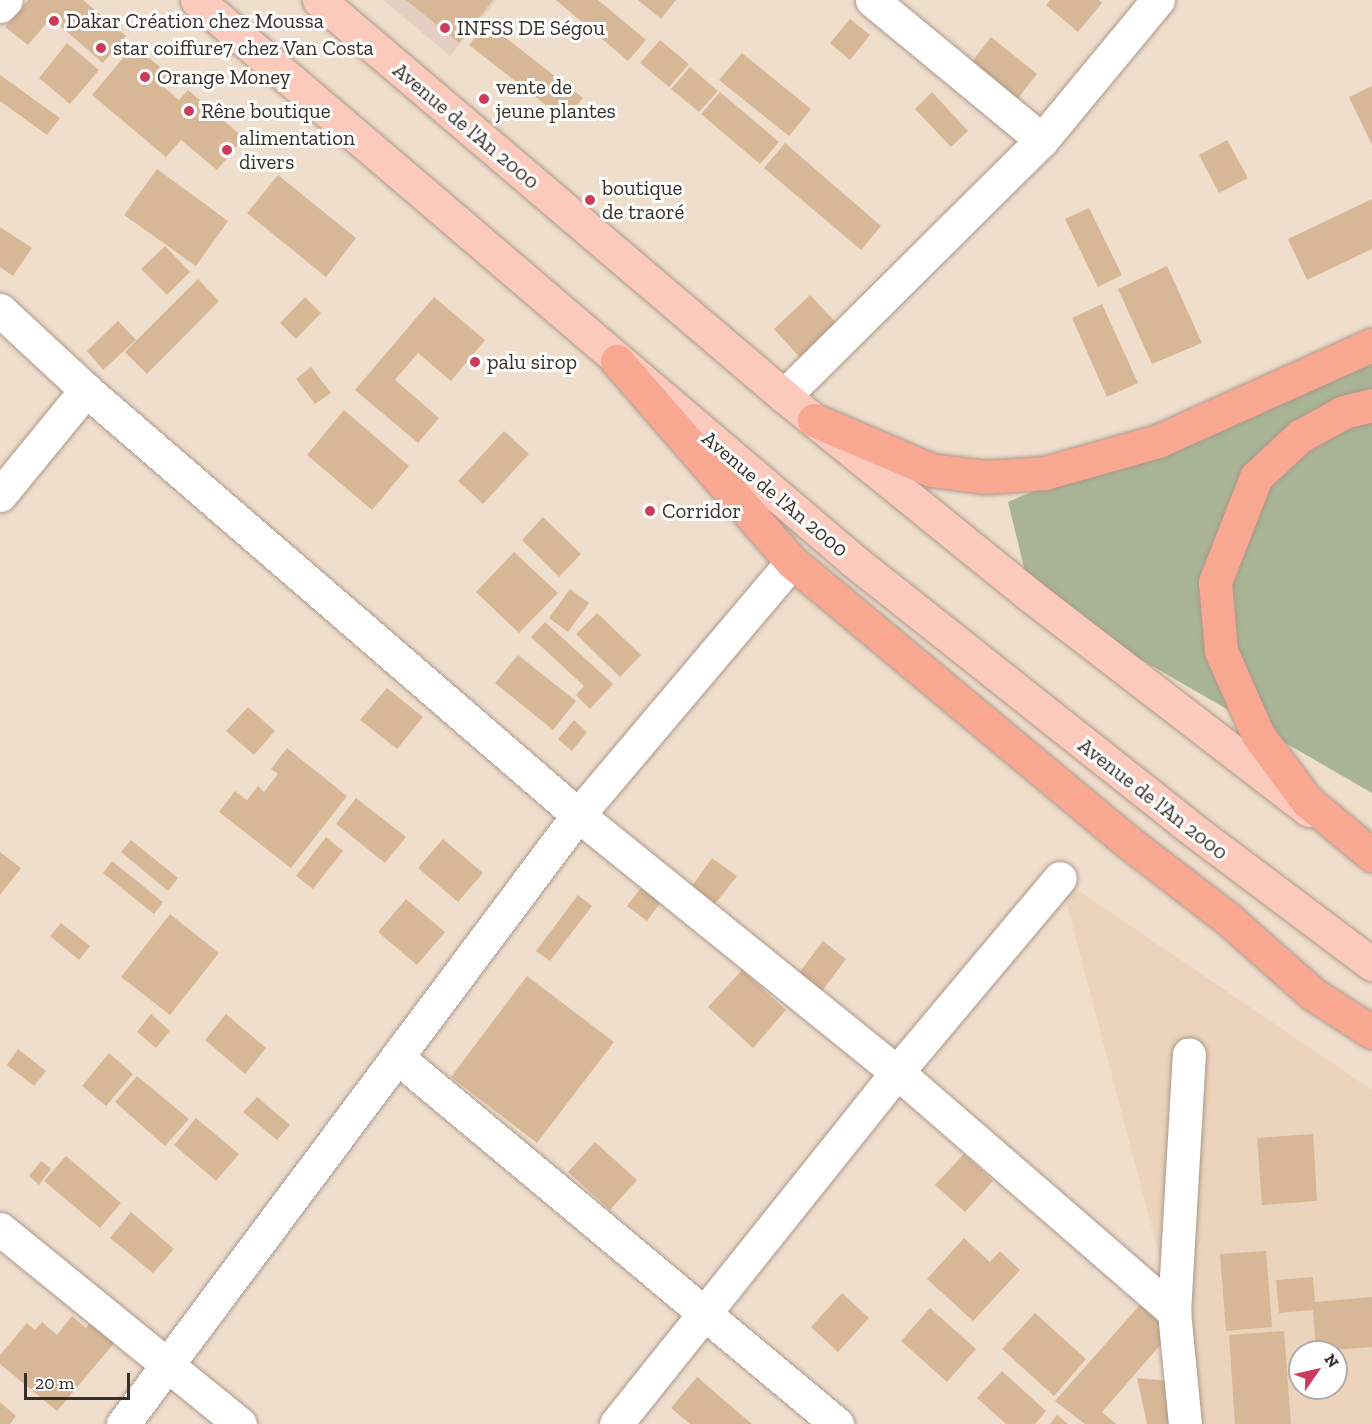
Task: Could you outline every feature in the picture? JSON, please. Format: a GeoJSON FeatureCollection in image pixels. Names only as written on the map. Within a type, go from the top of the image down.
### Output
{"type":"FeatureCollection","features":[{"type":"Feature","properties":{"kind":"highway"},"geometry":{"type":"LineString","coordinates":[[814,420],[931,470],[985,477],[1045,473],[1158,441],[1372,345]]}},
{"type":"Feature","properties":{"kind":"highway"},"geometry":{"type":"LineString","coordinates":[[617,361],[792,562],[1128,842],[1227,918],[1313,994],[1372,1032]]}},
{"type":"Feature","properties":{"kind":"highway"},"geometry":{"type":"LineString","coordinates":[[1372,405],[1344,412],[1300,436],[1256,477],[1215,582],[1221,651],[1258,735],[1307,801],[1372,857]]}},
{"type":"Feature","properties":{"kind":"main road","name":"Avenue de l'An 2000"},"geometry":{"type":"LineString","coordinates":[[197,0],[803,519],[1175,816],[1372,964]]}},
{"type":"Feature","properties":{"kind":"main road","name":"Avenue de l'An 2000"},"geometry":{"type":"LineString","coordinates":[[319,0],[784,396],[1031,596],[1372,857]]}},
{"type":"Feature","properties":{"kind":"street"},"geometry":{"type":"LineString","coordinates":[[0,6],[6,0]]}},
{"type":"Feature","properties":{"kind":"street"},"geometry":{"type":"LineString","coordinates":[[872,0],[1042,140]]}},
{"type":"Feature","properties":{"kind":"street"},"geometry":{"type":"LineString","coordinates":[[784,396],[1042,140],[1158,0]]}},
{"type":"Feature","properties":{"kind":"street"},"geometry":{"type":"LineString","coordinates":[[0,310],[86,390],[578,815],[897,1072],[1174,1312]]}},
{"type":"Feature","properties":{"kind":"street"},"geometry":{"type":"LineString","coordinates":[[0,495],[86,390]]}},
{"type":"Feature","properties":{"kind":"street"},"geometry":{"type":"LineString","coordinates":[[123,1424],[578,815],[792,562]]}},
{"type":"Feature","properties":{"kind":"street"},"geometry":{"type":"LineString","coordinates":[[616,1424],[897,1072],[1060,878]]}},
{"type":"Feature","properties":{"kind":"street"},"geometry":{"type":"LineString","coordinates":[[1185,1424],[1174,1312],[1189,1054]]}},
{"type":"Feature","properties":{"kind":"street"},"geometry":{"type":"LineString","coordinates":[[397,1057],[705,1311],[837,1424]]}},
{"type":"Feature","properties":{"kind":"street"},"geometry":{"type":"LineString","coordinates":[[0,1229],[240,1424]]}},
{"type":"Feature","properties":{"kind":"shaded area","name":"INFSS DE Ségou"},"geometry":{"type":"Polygon","coordinates":[[[383,0],[497,0],[450,56],[383,0]]]}},
{"type":"Feature","properties":{"kind":"shaded area"},"geometry":{"type":"Polygon","coordinates":[[[1060,878],[1372,1090],[1372,1424],[1185,1424],[1174,1312],[1060,878]]]}},
{"type":"Feature","properties":{"kind":"green space"},"geometry":{"type":"Polygon","coordinates":[[[1372,348],[1372,793],[1031,596],[1008,502],[1372,348]]]}},
{"type":"Feature","properties":{"kind":"building"},"geometry":{"type":"Polygon","coordinates":[[[28,0],[83,0],[126,36],[103,63],[51,18],[28,45],[5,27],[28,0]]]}},
{"type":"Feature","properties":{"kind":"building"},"geometry":{"type":"Polygon","coordinates":[[[406,0],[493,0],[459,43],[406,0]]]}},
{"type":"Feature","properties":{"kind":"building"},"geometry":{"type":"Polygon","coordinates":[[[556,0],[598,0],[646,40],[628,61],[556,0]]]}},
{"type":"Feature","properties":{"kind":"building"},"geometry":{"type":"Polygon","coordinates":[[[638,0],[676,0],[661,19],[638,0]]]}},
{"type":"Feature","properties":{"kind":"building"},"geometry":{"type":"Polygon","coordinates":[[[1050,0],[1099,0],[1102,3],[1078,32],[1046,5],[1050,0]]]}},
{"type":"Feature","properties":{"kind":"building"},"geometry":{"type":"Polygon","coordinates":[[[850,19],[870,35],[850,60],[830,43],[850,19]]]}},
{"type":"Feature","properties":{"kind":"building"},"geometry":{"type":"Polygon","coordinates":[[[487,23],[583,98],[565,120],[469,45],[487,23]]]}},
{"type":"Feature","properties":{"kind":"building"},"geometry":{"type":"Polygon","coordinates":[[[991,37],[1037,74],[1014,103],[968,67],[991,37]]]}},
{"type":"Feature","properties":{"kind":"building"},"geometry":{"type":"Polygon","coordinates":[[[660,40],[689,64],[669,87],[640,63],[660,40]]]}},
{"type":"Feature","properties":{"kind":"building"},"geometry":{"type":"Polygon","coordinates":[[[67,43],[99,70],[70,104],[39,78],[67,43]]]}},
{"type":"Feature","properties":{"kind":"building"},"geometry":{"type":"Polygon","coordinates":[[[134,45],[168,74],[160,84],[179,100],[188,90],[244,138],[217,170],[181,140],[166,157],[92,95],[134,45]]]}},
{"type":"Feature","properties":{"kind":"building"},"geometry":{"type":"Polygon","coordinates":[[[742,53],[811,109],[789,136],[719,80],[742,53]]]}},
{"type":"Feature","properties":{"kind":"building"},"geometry":{"type":"Polygon","coordinates":[[[690,67],[718,91],[699,112],[671,89],[690,67]]]}},
{"type":"Feature","properties":{"kind":"building"},"geometry":{"type":"Polygon","coordinates":[[[0,75],[60,118],[47,135],[0,101],[0,75]]]}},
{"type":"Feature","properties":{"kind":"building"},"geometry":{"type":"Polygon","coordinates":[[[1372,86],[1372,145],[1349,97],[1372,86]]]}},
{"type":"Feature","properties":{"kind":"building"},"geometry":{"type":"Polygon","coordinates":[[[720,92],[779,142],[760,164],[701,114],[720,92]]]}},
{"type":"Feature","properties":{"kind":"building"},"geometry":{"type":"Polygon","coordinates":[[[932,92],[968,131],[951,147],[915,109],[932,92]]]}},
{"type":"Feature","properties":{"kind":"building"},"geometry":{"type":"Polygon","coordinates":[[[1227,140],[1248,178],[1219,193],[1199,155],[1227,140]]]}},
{"type":"Feature","properties":{"kind":"building"},"geometry":{"type":"Polygon","coordinates":[[[785,143],[881,226],[861,250],[764,168],[785,143]]]}},
{"type":"Feature","properties":{"kind":"building"},"geometry":{"type":"Polygon","coordinates":[[[157,169],[228,221],[196,266],[124,215],[157,169]]]}},
{"type":"Feature","properties":{"kind":"building"},"geometry":{"type":"Polygon","coordinates":[[[278,175],[356,238],[326,277],[247,213],[278,175]]]}},
{"type":"Feature","properties":{"kind":"building"},"geometry":{"type":"Polygon","coordinates":[[[1372,199],[1372,249],[1307,280],[1288,239],[1372,199]]]}},
{"type":"Feature","properties":{"kind":"building"},"geometry":{"type":"Polygon","coordinates":[[[1089,208],[1122,275],[1098,287],[1065,219],[1089,208]]]}},
{"type":"Feature","properties":{"kind":"building"},"geometry":{"type":"Polygon","coordinates":[[[0,227],[32,248],[13,276],[0,267],[0,227]]]}},
{"type":"Feature","properties":{"kind":"building"},"geometry":{"type":"Polygon","coordinates":[[[165,246],[190,272],[167,295],[141,269],[165,246]]]}},
{"type":"Feature","properties":{"kind":"building"},"geometry":{"type":"Polygon","coordinates":[[[1167,266],[1202,343],[1152,364],[1118,289],[1167,266]]]}},
{"type":"Feature","properties":{"kind":"building"},"geometry":{"type":"Polygon","coordinates":[[[198,279],[219,301],[147,374],[125,352],[198,279]]]}},
{"type":"Feature","properties":{"kind":"building"},"geometry":{"type":"Polygon","coordinates":[[[810,295],[841,328],[804,362],[774,329],[810,295]]]}},
{"type":"Feature","properties":{"kind":"building"},"geometry":{"type":"Polygon","coordinates":[[[305,297],[321,313],[296,339],[280,323],[305,297]]]}},
{"type":"Feature","properties":{"kind":"building"},"geometry":{"type":"Polygon","coordinates":[[[434,297],[485,340],[451,381],[418,353],[395,380],[439,418],[418,443],[355,390],[434,297]]]}},
{"type":"Feature","properties":{"kind":"building"},"geometry":{"type":"Polygon","coordinates":[[[1102,304],[1138,383],[1107,397],[1072,318],[1102,304]]]}},
{"type":"Feature","properties":{"kind":"building"},"geometry":{"type":"Polygon","coordinates":[[[118,321],[136,340],[103,370],[87,351],[118,321]]]}},
{"type":"Feature","properties":{"kind":"building"},"geometry":{"type":"Polygon","coordinates":[[[311,367],[331,393],[315,404],[296,379],[311,367]]]}},
{"type":"Feature","properties":{"kind":"building"},"geometry":{"type":"Polygon","coordinates":[[[344,410],[409,466],[372,510],[307,455],[344,410]]]}},
{"type":"Feature","properties":{"kind":"building"},"geometry":{"type":"Polygon","coordinates":[[[504,431],[529,454],[483,504],[458,481],[504,431]]]}},
{"type":"Feature","properties":{"kind":"building"},"geometry":{"type":"Polygon","coordinates":[[[543,517],[581,554],[559,577],[522,540],[543,517]]]}},
{"type":"Feature","properties":{"kind":"building"},"geometry":{"type":"Polygon","coordinates":[[[514,552],[558,593],[519,633],[476,592],[514,552]]]}},
{"type":"Feature","properties":{"kind":"building"},"geometry":{"type":"Polygon","coordinates":[[[570,589],[589,603],[568,632],[549,618],[570,589]]]}},
{"type":"Feature","properties":{"kind":"building"},"geometry":{"type":"Polygon","coordinates":[[[597,613],[641,655],[620,677],[576,634],[597,613]]]}},
{"type":"Feature","properties":{"kind":"building"},"geometry":{"type":"Polygon","coordinates":[[[545,622],[613,684],[590,709],[576,695],[584,686],[531,637],[545,622]]]}},
{"type":"Feature","properties":{"kind":"building"},"geometry":{"type":"Polygon","coordinates":[[[518,655],[576,701],[553,730],[495,683],[518,655]]]}},
{"type":"Feature","properties":{"kind":"building"},"geometry":{"type":"Polygon","coordinates":[[[387,688],[423,717],[397,749],[360,720],[387,688]]]}},
{"type":"Feature","properties":{"kind":"building"},"geometry":{"type":"Polygon","coordinates":[[[248,707],[275,731],[254,755],[226,731],[248,707]]]}},
{"type":"Feature","properties":{"kind":"building"},"geometry":{"type":"Polygon","coordinates":[[[574,720],[587,732],[572,751],[558,739],[574,720]]]}},
{"type":"Feature","properties":{"kind":"building"},"geometry":{"type":"Polygon","coordinates":[[[287,748],[347,796],[291,868],[219,812],[235,791],[247,800],[258,786],[264,792],[278,774],[271,769],[287,748]]]}},
{"type":"Feature","properties":{"kind":"building"},"geometry":{"type":"Polygon","coordinates":[[[356,798],[406,837],[385,863],[336,824],[356,798]]]}},
{"type":"Feature","properties":{"kind":"building"},"geometry":{"type":"Polygon","coordinates":[[[326,837],[343,851],[313,889],[296,876],[326,837]]]}},
{"type":"Feature","properties":{"kind":"building"},"geometry":{"type":"Polygon","coordinates":[[[443,839],[483,873],[458,902],[418,868],[443,839]]]}},
{"type":"Feature","properties":{"kind":"building"},"geometry":{"type":"Polygon","coordinates":[[[131,840],[178,878],[168,891],[121,852],[131,840]]]}},
{"type":"Feature","properties":{"kind":"building"},"geometry":{"type":"Polygon","coordinates":[[[0,852],[21,868],[0,895],[0,852]]]}},
{"type":"Feature","properties":{"kind":"building"},"geometry":{"type":"Polygon","coordinates":[[[712,858],[737,876],[715,904],[692,886],[712,858]]]}},
{"type":"Feature","properties":{"kind":"building"},"geometry":{"type":"Polygon","coordinates":[[[112,861],[163,902],[154,914],[103,873],[112,861]]]}},
{"type":"Feature","properties":{"kind":"building"},"geometry":{"type":"Polygon","coordinates":[[[641,888],[660,903],[647,921],[627,906],[641,888]]]}},
{"type":"Feature","properties":{"kind":"building"},"geometry":{"type":"Polygon","coordinates":[[[578,895],[592,906],[550,961],[536,951],[578,895]]]}},
{"type":"Feature","properties":{"kind":"building"},"geometry":{"type":"Polygon","coordinates":[[[406,899],[445,932],[417,965],[378,932],[406,899]]]}},
{"type":"Feature","properties":{"kind":"building"},"geometry":{"type":"Polygon","coordinates":[[[170,914],[219,953],[170,1015],[121,977],[170,914]]]}},
{"type":"Feature","properties":{"kind":"building"},"geometry":{"type":"Polygon","coordinates":[[[61,923],[90,946],[79,960],[50,936],[61,923]]]}},
{"type":"Feature","properties":{"kind":"building"},"geometry":{"type":"Polygon","coordinates":[[[823,941],[846,959],[822,991],[799,973],[823,941]]]}},
{"type":"Feature","properties":{"kind":"building"},"geometry":{"type":"Polygon","coordinates":[[[742,970],[786,1010],[753,1048],[708,1007],[742,970]]]}},
{"type":"Feature","properties":{"kind":"building"},"geometry":{"type":"Polygon","coordinates":[[[527,976],[614,1042],[537,1143],[451,1077],[527,976]]]}},
{"type":"Feature","properties":{"kind":"building"},"geometry":{"type":"Polygon","coordinates":[[[151,1014],[170,1031],[156,1048],[137,1032],[151,1014]]]}},
{"type":"Feature","properties":{"kind":"building"},"geometry":{"type":"Polygon","coordinates":[[[226,1014],[266,1048],[245,1074],[205,1040],[226,1014]]]}},
{"type":"Feature","properties":{"kind":"building"},"geometry":{"type":"Polygon","coordinates":[[[18,1049],[46,1071],[34,1086],[7,1065],[18,1049]]]}},
{"type":"Feature","properties":{"kind":"building"},"geometry":{"type":"Polygon","coordinates":[[[109,1053],[133,1074],[106,1106],[82,1086],[109,1053]]]}},
{"type":"Feature","properties":{"kind":"building"},"geometry":{"type":"Polygon","coordinates":[[[137,1076],[189,1119],[165,1146],[115,1102],[137,1076]]]}},
{"type":"Feature","properties":{"kind":"building"},"geometry":{"type":"Polygon","coordinates":[[[257,1097],[290,1125],[277,1140],[243,1112],[257,1097]]]}},
{"type":"Feature","properties":{"kind":"building"},"geometry":{"type":"Polygon","coordinates":[[[196,1118],[239,1154],[216,1181],[174,1145],[196,1118]]]}},
{"type":"Feature","properties":{"kind":"building"},"geometry":{"type":"Polygon","coordinates":[[[1313,1134],[1317,1201],[1262,1205],[1257,1138],[1313,1134]]]}},
{"type":"Feature","properties":{"kind":"building"},"geometry":{"type":"Polygon","coordinates":[[[595,1142],[637,1180],[610,1210],[568,1172],[595,1142]]]}},
{"type":"Feature","properties":{"kind":"building"},"geometry":{"type":"Polygon","coordinates":[[[964,1154],[993,1181],[965,1212],[935,1185],[964,1154]]]}},
{"type":"Feature","properties":{"kind":"building"},"geometry":{"type":"Polygon","coordinates":[[[66,1156],[121,1203],[100,1228],[44,1181],[66,1156]]]}},
{"type":"Feature","properties":{"kind":"building"},"geometry":{"type":"Polygon","coordinates":[[[41,1161],[51,1169],[39,1185],[29,1176],[41,1161]]]}},
{"type":"Feature","properties":{"kind":"building"},"geometry":{"type":"Polygon","coordinates":[[[131,1212],[174,1249],[153,1273],[110,1238],[131,1212]]]}},
{"type":"Feature","properties":{"kind":"building"},"geometry":{"type":"Polygon","coordinates":[[[964,1238],[990,1262],[1000,1251],[1020,1270],[973,1321],[927,1279],[964,1238]]]}},
{"type":"Feature","properties":{"kind":"building"},"geometry":{"type":"Polygon","coordinates":[[[1266,1251],[1272,1327],[1226,1331],[1220,1254],[1266,1251]]]}},
{"type":"Feature","properties":{"kind":"building"},"geometry":{"type":"Polygon","coordinates":[[[1313,1277],[1315,1302],[1372,1297],[1372,1347],[1348,1349],[1348,1340],[1315,1340],[1313,1310],[1279,1313],[1276,1280],[1313,1277]]]}},
{"type":"Feature","properties":{"kind":"building"},"geometry":{"type":"Polygon","coordinates":[[[842,1293],[869,1318],[838,1352],[811,1327],[842,1293]]]}},
{"type":"Feature","properties":{"kind":"building"},"geometry":{"type":"Polygon","coordinates":[[[1145,1299],[1176,1327],[1102,1412],[1116,1424],[1085,1424],[1055,1401],[1145,1299]]]}},
{"type":"Feature","properties":{"kind":"building"},"geometry":{"type":"Polygon","coordinates":[[[930,1308],[976,1349],[947,1382],[901,1341],[930,1308]]]}},
{"type":"Feature","properties":{"kind":"building"},"geometry":{"type":"Polygon","coordinates":[[[1035,1313],[1086,1359],[1054,1396],[1002,1349],[1035,1313]]]}},
{"type":"Feature","properties":{"kind":"building"},"geometry":{"type":"Polygon","coordinates":[[[96,1315],[121,1335],[57,1411],[0,1364],[0,1355],[27,1323],[35,1330],[42,1322],[57,1335],[72,1316],[86,1328],[96,1315]]]}},
{"type":"Feature","properties":{"kind":"building"},"geometry":{"type":"Polygon","coordinates":[[[1284,1331],[1291,1424],[1235,1424],[1229,1335],[1284,1331]]]}},
{"type":"Feature","properties":{"kind":"building"},"geometry":{"type":"Polygon","coordinates":[[[1002,1371],[1046,1411],[1035,1424],[1006,1424],[977,1398],[1002,1371]]]}},
{"type":"Feature","properties":{"kind":"building"},"geometry":{"type":"Polygon","coordinates":[[[697,1377],[752,1424],[690,1424],[671,1408],[697,1377]]]}},
{"type":"Feature","properties":{"kind":"building"},"geometry":{"type":"Polygon","coordinates":[[[1137,1378],[1169,1381],[1172,1424],[1147,1424],[1137,1378]]]}},
{"type":"Feature","properties":{"kind":"building"},"geometry":{"type":"Polygon","coordinates":[[[0,1402],[16,1416],[10,1424],[0,1424],[0,1402]]]}},
{"type":"Feature","properties":{"kind":"building"},"geometry":{"type":"Polygon","coordinates":[[[1057,1415],[1068,1424],[1050,1424],[1057,1415]]]}},
{"type":"Feature","properties":{"kind":"place","name":"Dakar Création chez Moussa"},"geometry":{"type":"Point","coordinates":[54,21]}},
{"type":"Feature","properties":{"kind":"place","name":"INFSS DE Ségou"},"geometry":{"type":"Point","coordinates":[445,28]}},
{"type":"Feature","properties":{"kind":"place","name":"star coiffure7 chez Van Costa"},"geometry":{"type":"Point","coordinates":[101,48]}},
{"type":"Feature","properties":{"kind":"place","name":"Orange Money"},"geometry":{"type":"Point","coordinates":[145,77]}},
{"type":"Feature","properties":{"kind":"place","name":"vente de jeune plantes"},"geometry":{"type":"Point","coordinates":[484,99]}},
{"type":"Feature","properties":{"kind":"place","name":"Rêne boutique"},"geometry":{"type":"Point","coordinates":[189,111]}},
{"type":"Feature","properties":{"kind":"place","name":"alimentation divers"},"geometry":{"type":"Point","coordinates":[227,150]}},
{"type":"Feature","properties":{"kind":"place","name":"boutique de traoré"},"geometry":{"type":"Point","coordinates":[590,200]}},
{"type":"Feature","properties":{"kind":"place","name":"palu sirop"},"geometry":{"type":"Point","coordinates":[475,362]}},
{"type":"Feature","properties":{"kind":"place","name":"Corridor"},"geometry":{"type":"Point","coordinates":[650,511]}}]}
